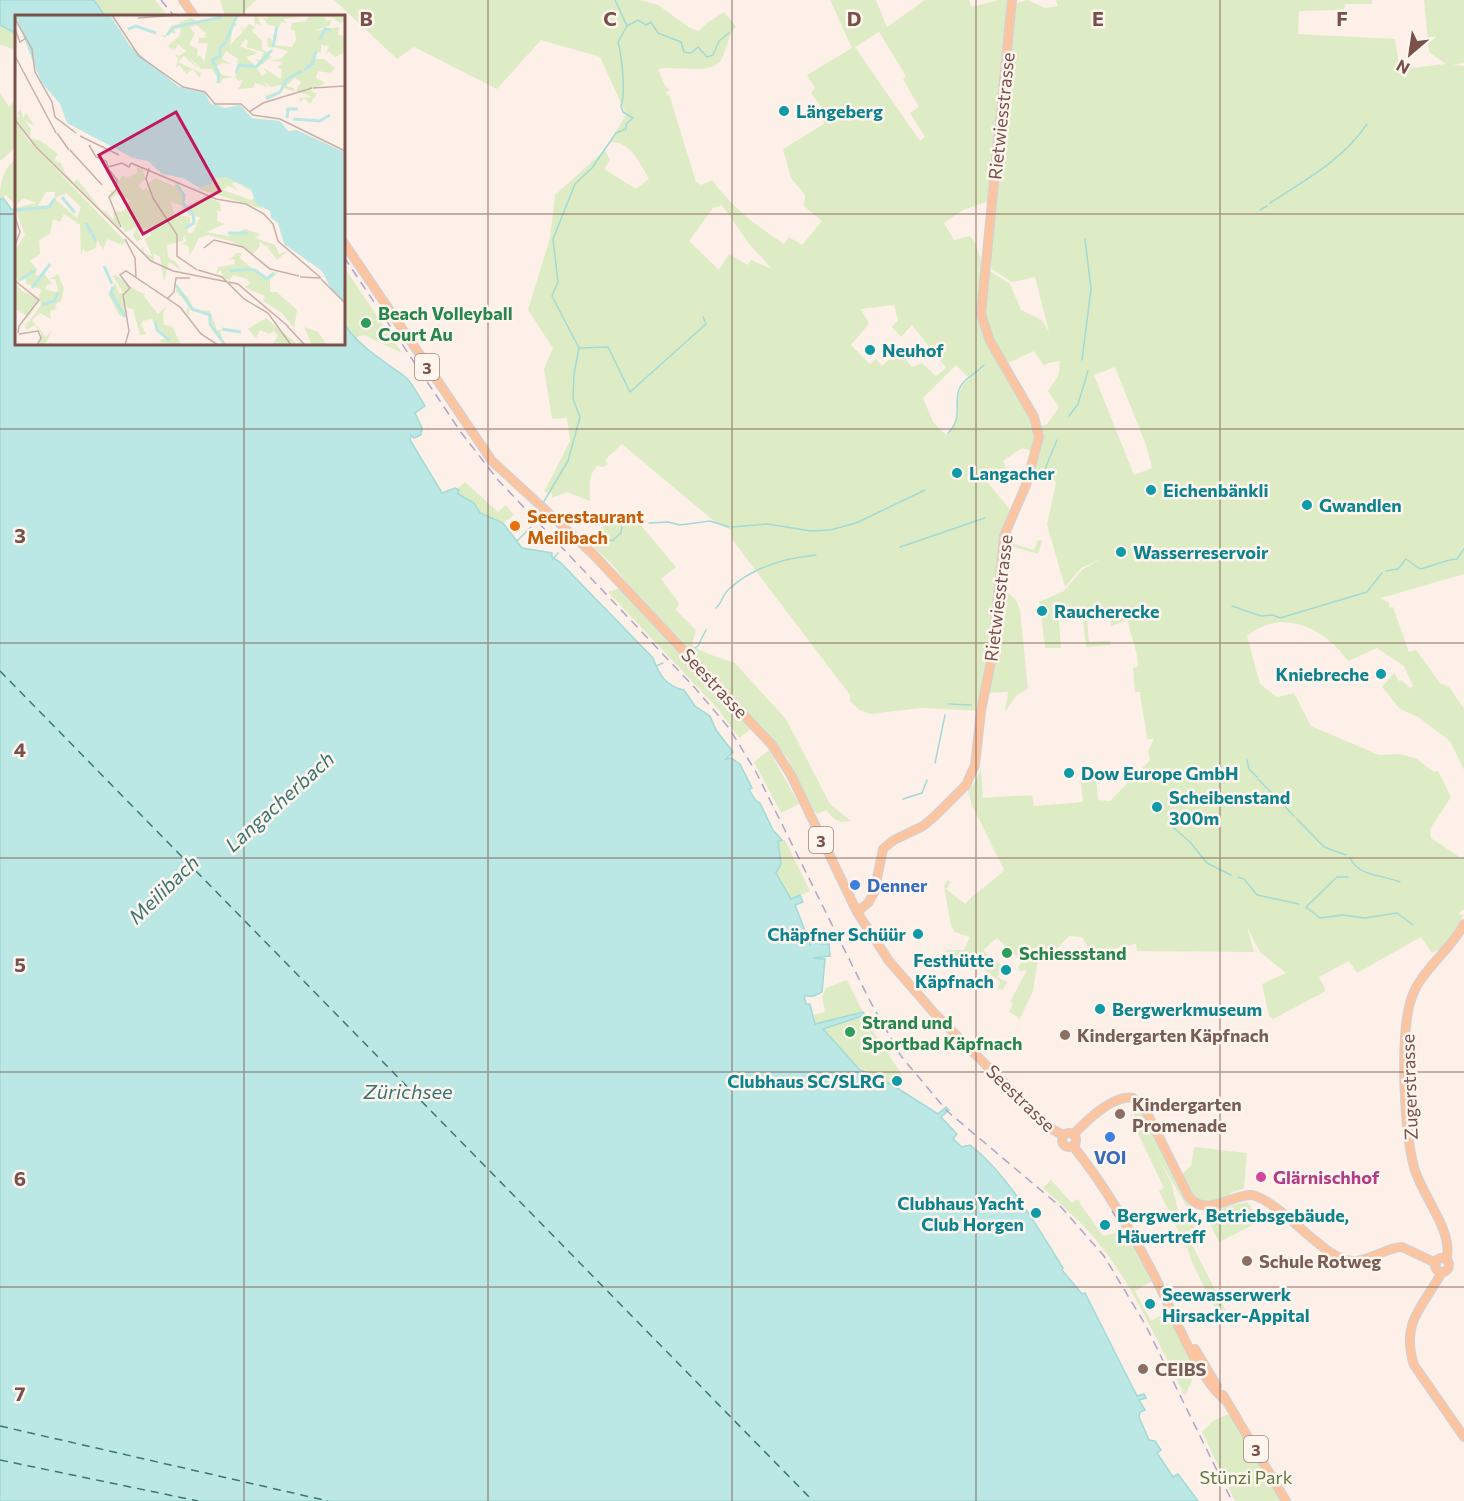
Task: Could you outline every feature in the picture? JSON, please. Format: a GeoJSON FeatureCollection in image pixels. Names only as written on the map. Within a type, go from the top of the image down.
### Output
{"type":"FeatureCollection","features":[{"type":"Feature","properties":{"kind":"main road"},"geometry":{"type":"LineString","coordinates":[[183,0],[193,15]]}},
{"type":"Feature","properties":{"kind":"main road","name":"Rietwiesstrasse"},"geometry":{"type":"LineString","coordinates":[[857,912],[873,895],[883,849],[927,822],[957,795],[972,773],[992,657],[1004,536],[1026,485],[1038,441],[1035,417],[990,341],[981,314],[1012,0]]}},
{"type":"Feature","properties":{"kind":"main road","name":"Seestrasse"},"geometry":{"type":"LineString","coordinates":[[345,244],[492,461],[598,560],[771,745],[791,775],[857,912],[904,980],[1048,1127],[1063,1136]]}},
{"type":"Feature","properties":{"kind":"main road","name":"Zugerstrasse"},"geometry":{"type":"LineString","coordinates":[[1446,1260],[1448,1243],[1419,1181],[1412,1157],[1406,1080],[1407,1026],[1410,1002],[1418,984],[1452,944],[1464,924]]}},
{"type":"Feature","properties":{"kind":"main road"},"geometry":{"type":"LineString","coordinates":[[1074,1134],[1084,1122],[1116,1099],[1132,1098],[1144,1107],[1189,1197],[1197,1204],[1211,1205],[1252,1195],[1271,1204],[1345,1260],[1361,1260],[1402,1247],[1439,1268],[1449,1267],[1446,1260],[1440,1259],[1439,1268],[1433,1285],[1412,1322],[1410,1353],[1414,1365],[1464,1437]]}},
{"type":"Feature","properties":{"kind":"main road"},"geometry":{"type":"LineString","coordinates":[[1068,1132],[1074,1134],[1076,1140],[1073,1146],[1065,1146],[1063,1136],[1068,1132]]}},
{"type":"Feature","properties":{"kind":"main road","name":"Seestrasse"},"geometry":{"type":"LineString","coordinates":[[1073,1146],[1107,1189],[1186,1338],[1286,1501]]}},
{"type":"Feature","properties":{"kind":"green space"},"geometry":{"type":"Polygon","coordinates":[[[0,0],[155,0],[167,15],[15,15],[15,50],[0,45],[0,0]]]}},
{"type":"Feature","properties":{"kind":"green space"},"geometry":{"type":"Polygon","coordinates":[[[220,0],[256,0],[241,15],[225,15],[220,0]]]}},
{"type":"Feature","properties":{"kind":"green space"},"geometry":{"type":"Polygon","coordinates":[[[334,0],[640,0],[658,5],[690,28],[699,31],[724,12],[736,26],[730,35],[721,60],[710,68],[658,69],[665,86],[671,91],[667,91],[666,95],[669,94],[696,182],[701,185],[712,180],[736,208],[763,230],[784,244],[789,237],[802,245],[822,221],[804,206],[805,195],[791,178],[783,149],[824,124],[822,108],[811,93],[815,88],[807,75],[852,48],[830,0],[876,0],[887,27],[925,0],[969,0],[971,7],[998,0],[1012,0],[992,200],[963,210],[944,223],[954,240],[970,236],[976,244],[983,267],[976,272],[983,269],[980,318],[976,321],[983,321],[1038,427],[1047,424],[1059,407],[1048,391],[1059,374],[1060,361],[1044,366],[1034,351],[1008,363],[991,334],[984,311],[990,271],[1010,284],[1021,310],[1042,320],[1049,332],[1035,277],[1012,282],[987,266],[1013,4],[1028,0],[1045,8],[1058,6],[1056,0],[1372,0],[1372,4],[1345,4],[1344,10],[1299,11],[1298,34],[1395,39],[1399,65],[1410,68],[1446,64],[1429,52],[1424,0],[1464,0],[1464,63],[1453,65],[1464,66],[1464,574],[1381,598],[1389,603],[1390,608],[1393,607],[1409,652],[1416,650],[1440,683],[1449,687],[1464,709],[1464,770],[1450,741],[1418,717],[1400,709],[1382,687],[1394,673],[1399,681],[1402,680],[1410,688],[1413,686],[1404,666],[1377,648],[1348,661],[1327,639],[1315,631],[1288,622],[1260,627],[1247,636],[1260,684],[1277,697],[1294,693],[1311,726],[1379,755],[1400,754],[1417,759],[1434,772],[1438,771],[1451,797],[1430,829],[1431,838],[1461,858],[1464,857],[1464,909],[1458,914],[1464,915],[1440,954],[1437,950],[1432,953],[1421,937],[1357,973],[1349,961],[1319,977],[1326,991],[1273,1019],[1269,1016],[1262,984],[1286,973],[1260,952],[1247,927],[1254,952],[1137,951],[1136,944],[1117,948],[1099,959],[1098,955],[1091,952],[1082,937],[1069,936],[1056,950],[1038,959],[1033,991],[1019,1021],[1018,1017],[1009,1012],[1013,1003],[1010,1002],[1027,970],[1020,971],[1018,967],[1022,962],[997,938],[983,950],[1003,967],[997,977],[1007,982],[1003,990],[997,991],[1000,982],[978,965],[973,970],[953,961],[942,965],[940,956],[947,950],[964,950],[970,937],[955,932],[951,926],[944,886],[948,880],[951,882],[946,889],[965,904],[1004,870],[971,803],[968,790],[981,769],[983,798],[1032,795],[1034,806],[1083,802],[1080,777],[1096,777],[1098,800],[1110,801],[1150,760],[1148,751],[1154,739],[1147,739],[1140,692],[1135,692],[1133,668],[1138,667],[1138,661],[1128,620],[1111,626],[1110,616],[1087,618],[1089,642],[1110,641],[1110,645],[1086,647],[1083,619],[1059,621],[1061,648],[1045,648],[1041,614],[1044,613],[1044,609],[1040,608],[1039,602],[1064,591],[1082,570],[1101,559],[1081,568],[1065,587],[1047,525],[1056,482],[1043,472],[1031,469],[1035,452],[1022,448],[1003,461],[1007,469],[988,483],[1012,512],[1001,535],[999,562],[1003,541],[1034,550],[1038,540],[1042,541],[1038,554],[1011,546],[1006,591],[1016,600],[1020,610],[1028,689],[1016,696],[1005,712],[1008,692],[984,693],[981,711],[921,708],[870,714],[859,710],[850,701],[850,695],[731,538],[731,530],[715,522],[622,444],[605,460],[608,464],[604,467],[597,466],[594,470],[590,483],[590,501],[567,492],[552,498],[552,493],[544,492],[570,441],[567,418],[552,419],[544,369],[553,348],[528,310],[550,238],[555,195],[605,150],[610,160],[604,169],[636,189],[649,179],[629,149],[624,145],[610,142],[626,114],[600,57],[541,40],[497,89],[414,47],[397,59],[334,0]],[[879,32],[855,47],[920,141],[925,137],[910,113],[919,107],[903,79],[906,76],[879,32]],[[722,205],[713,208],[689,241],[719,270],[729,254],[748,265],[751,260],[772,269],[750,245],[722,205]],[[894,305],[861,309],[869,324],[851,345],[870,364],[876,359],[882,366],[891,358],[885,350],[894,341],[894,345],[912,367],[922,363],[936,376],[946,368],[912,325],[901,337],[892,327],[898,320],[894,305]],[[956,365],[923,398],[933,422],[946,435],[953,427],[958,412],[960,391],[970,379],[956,365]],[[1115,367],[1094,375],[1134,475],[1152,468],[1146,445],[1115,367]]]}},
{"type":"Feature","properties":{"kind":"green space"},"geometry":{"type":"Polygon","coordinates":[[[0,93],[9,107],[15,100],[15,147],[0,160],[0,93]]]}},
{"type":"Feature","properties":{"kind":"green space"},"geometry":{"type":"Polygon","coordinates":[[[15,160],[15,205],[6,195],[0,199],[3,176],[15,160]]]}},
{"type":"Feature","properties":{"kind":"green space"},"geometry":{"type":"Polygon","coordinates":[[[345,268],[402,353],[364,335],[354,338],[345,325],[345,268]]]}},
{"type":"Feature","properties":{"kind":"green space"},"geometry":{"type":"Polygon","coordinates":[[[465,482],[498,512],[506,505],[514,515],[503,523],[480,513],[474,503],[458,494],[457,489],[465,482]]]}},
{"type":"Feature","properties":{"kind":"green space"},"geometry":{"type":"Polygon","coordinates":[[[624,512],[638,522],[676,567],[661,579],[679,603],[676,610],[696,630],[692,645],[734,662],[786,719],[830,804],[851,821],[837,820],[826,810],[817,814],[788,759],[769,735],[611,563],[585,539],[624,512]]]}},
{"type":"Feature","properties":{"kind":"green space"},"geometry":{"type":"Polygon","coordinates":[[[619,588],[751,729],[739,738],[718,709],[608,592],[619,588]]]}},
{"type":"Feature","properties":{"kind":"green space"},"geometry":{"type":"Polygon","coordinates":[[[769,750],[799,804],[781,813],[754,762],[769,750]]]}},
{"type":"Feature","properties":{"kind":"green space"},"geometry":{"type":"Polygon","coordinates":[[[785,840],[810,891],[791,900],[775,873],[781,863],[778,841],[785,840]]]}},
{"type":"Feature","properties":{"kind":"green space","name":"Strand und Sportbad Käpfnach"},"geometry":{"type":"Polygon","coordinates":[[[847,980],[872,1030],[903,1076],[901,1077],[904,1081],[899,1089],[859,1067],[815,1024],[814,1015],[825,1012],[822,997],[826,988],[847,980]]]}},
{"type":"Feature","properties":{"kind":"green space"},"geometry":{"type":"Polygon","coordinates":[[[1131,1103],[1140,1109],[1193,1213],[1195,1221],[1155,1152],[1171,1182],[1188,1251],[1159,1191],[1164,1188],[1131,1119],[1131,1113],[1134,1119],[1136,1118],[1130,1104],[1139,1116],[1131,1103]]]}},
{"type":"Feature","properties":{"kind":"green space"},"geometry":{"type":"Polygon","coordinates":[[[1194,1147],[1247,1153],[1244,1188],[1230,1193],[1231,1197],[1217,1201],[1206,1202],[1196,1198],[1187,1187],[1182,1174],[1191,1166],[1194,1147]]]}},
{"type":"Feature","properties":{"kind":"green space"},"geometry":{"type":"Polygon","coordinates":[[[1051,1180],[1072,1203],[1077,1199],[1103,1236],[1124,1231],[1152,1281],[1135,1291],[1151,1321],[1168,1311],[1195,1367],[1190,1369],[1193,1378],[1185,1396],[1145,1315],[1110,1257],[1084,1226],[1043,1188],[1051,1180]]]}},
{"type":"Feature","properties":{"kind":"green space"},"geometry":{"type":"Polygon","coordinates":[[[1246,1202],[1250,1205],[1257,1223],[1219,1242],[1204,1212],[1246,1202]]]}},
{"type":"Feature","properties":{"kind":"green space"},"geometry":{"type":"Polygon","coordinates":[[[1178,1212],[1194,1221],[1199,1230],[1197,1231],[1195,1226],[1186,1233],[1227,1313],[1219,1317],[1191,1260],[1178,1212]]]}},
{"type":"Feature","properties":{"kind":"green space","name":"Stünzi Park"},"geometry":{"type":"Polygon","coordinates":[[[1230,1413],[1284,1501],[1235,1501],[1202,1432],[1213,1421],[1230,1413]]]}},
{"type":"Feature","properties":{"kind":"water"},"geometry":{"type":"Polygon","coordinates":[[[0,0],[94,0],[104,15],[15,15],[15,33],[0,25],[0,0]]]}},
{"type":"Feature","properties":{"kind":"water","name":"Zürichsee"},"geometry":{"type":"Polygon","coordinates":[[[3,198],[12,210],[15,208],[15,345],[345,345],[345,325],[364,346],[406,378],[425,406],[415,413],[422,428],[421,435],[414,438],[411,435],[410,440],[442,493],[455,488],[459,490],[458,494],[474,503],[480,513],[503,523],[522,548],[552,553],[552,557],[560,562],[653,658],[664,679],[672,686],[684,690],[695,706],[710,716],[716,730],[733,752],[726,759],[731,758],[740,764],[752,788],[749,790],[760,803],[773,830],[782,840],[778,841],[781,864],[776,873],[791,899],[800,895],[803,902],[795,905],[806,933],[809,933],[810,946],[811,943],[829,944],[830,956],[813,958],[825,959],[822,992],[814,996],[804,996],[806,1004],[810,1004],[815,1024],[863,1012],[865,1015],[823,1029],[859,1069],[894,1086],[938,1114],[946,1107],[949,1110],[941,1117],[957,1134],[953,1139],[962,1147],[970,1145],[997,1170],[1032,1219],[1063,1268],[1062,1270],[1082,1294],[1085,1293],[1137,1396],[1144,1394],[1146,1398],[1139,1400],[1145,1410],[1140,1412],[1139,1417],[1149,1440],[1155,1441],[1161,1450],[1157,1453],[1173,1477],[1178,1474],[1198,1501],[0,1501],[0,200],[3,198]]]}},
{"type":"Feature","properties":{"kind":"waterway","name":"Meilibach"},"geometry":{"type":"LineString","coordinates":[[543,503],[568,461],[580,417],[573,399],[574,374],[579,348],[552,296],[558,282],[553,239],[575,184],[592,168],[616,133],[626,129],[626,124],[633,118],[623,112],[621,106],[623,74],[618,42],[627,26],[615,0]]}},
{"type":"Feature","properties":{"kind":"waterway"},"geometry":{"type":"LineString","coordinates":[[627,26],[638,20],[646,25],[651,22],[658,33],[681,42],[684,52],[691,53],[698,47],[707,57],[713,55],[719,41],[729,33]]}},
{"type":"Feature","properties":{"kind":"waterway"},"geometry":{"type":"LineString","coordinates":[[1270,203],[1335,159],[1367,124]]}},
{"type":"Feature","properties":{"kind":"waterway"},"geometry":{"type":"LineString","coordinates":[[1260,210],[1267,206]]}},
{"type":"Feature","properties":{"kind":"waterway"},"geometry":{"type":"LineString","coordinates":[[1082,360],[1091,289],[1085,239]]}},
{"type":"Feature","properties":{"kind":"waterway"},"geometry":{"type":"LineString","coordinates":[[579,348],[608,347],[630,392],[706,324],[703,317]]}},
{"type":"Feature","properties":{"kind":"waterway","name":"Langacherbach"},"geometry":{"type":"LineString","coordinates":[[948,433],[956,421],[959,389],[964,381],[984,365]]}},
{"type":"Feature","properties":{"kind":"waterway"},"geometry":{"type":"LineString","coordinates":[[1069,416],[1078,404],[1088,371]]}},
{"type":"Feature","properties":{"kind":"waterway"},"geometry":{"type":"LineString","coordinates":[[1040,481],[1057,440]]}},
{"type":"Feature","properties":{"kind":"waterway","name":"Langacherbach"},"geometry":{"type":"LineString","coordinates":[[732,527],[768,524],[811,531],[830,530],[856,523],[925,490]]}},
{"type":"Feature","properties":{"kind":"waterway","name":"Meilibach"},"geometry":{"type":"LineString","coordinates":[[537,521],[540,513]]}},
{"type":"Feature","properties":{"kind":"waterway"},"geometry":{"type":"LineString","coordinates":[[900,547],[985,518]]}},
{"type":"Feature","properties":{"kind":"waterway","name":"Langacherbach"},"geometry":{"type":"LineString","coordinates":[[649,523],[668,522],[680,525],[710,521],[729,527]]}},
{"type":"Feature","properties":{"kind":"waterway","name":"Langacherbach"},"geometry":{"type":"LineString","coordinates":[[581,534],[588,540],[599,535],[612,541],[621,533],[622,523],[629,522]]}},
{"type":"Feature","properties":{"kind":"waterway","name":"Meilibach"},"geometry":{"type":"LineString","coordinates":[[517,541],[531,527]]}},
{"type":"Feature","properties":{"kind":"waterway"},"geometry":{"type":"LineString","coordinates":[[1386,571],[1398,569],[1406,559],[1420,569],[1457,559],[1464,549]]}},
{"type":"Feature","properties":{"kind":"waterway","name":"Langacherbach"},"geometry":{"type":"LineString","coordinates":[[553,559],[558,553]]}},
{"type":"Feature","properties":{"kind":"waterway"},"geometry":{"type":"LineString","coordinates":[[716,608],[727,591],[748,575],[770,565],[816,555]]}},
{"type":"Feature","properties":{"kind":"waterway"},"geometry":{"type":"LineString","coordinates":[[1232,606],[1261,616],[1273,615],[1280,618],[1367,592],[1382,573]]}},
{"type":"Feature","properties":{"kind":"waterway"},"geometry":{"type":"LineString","coordinates":[[692,650],[698,646],[706,630]]}},
{"type":"Feature","properties":{"kind":"waterway"},"geometry":{"type":"LineString","coordinates":[[656,666],[663,663]]}},
{"type":"Feature","properties":{"kind":"waterway"},"geometry":{"type":"LineString","coordinates":[[949,704],[971,705]]}},
{"type":"Feature","properties":{"kind":"waterway"},"geometry":{"type":"LineString","coordinates":[[935,763],[945,715]]}},
{"type":"Feature","properties":{"kind":"waterway"},"geometry":{"type":"LineString","coordinates":[[1247,760],[1249,769],[1257,777]]}},
{"type":"Feature","properties":{"kind":"waterway"},"geometry":{"type":"LineString","coordinates":[[1258,779],[1294,816]]}},
{"type":"Feature","properties":{"kind":"waterway"},"geometry":{"type":"LineString","coordinates":[[903,799],[922,793],[927,780]]}},
{"type":"Feature","properties":{"kind":"waterway"},"geometry":{"type":"LineString","coordinates":[[1297,819],[1324,847],[1346,855]]}},
{"type":"Feature","properties":{"kind":"waterway"},"geometry":{"type":"LineString","coordinates":[[1168,823],[1190,842],[1207,863],[1231,875]]}},
{"type":"Feature","properties":{"kind":"waterway"},"geometry":{"type":"LineString","coordinates":[[1350,858],[1359,869],[1365,872],[1400,882]]}},
{"type":"Feature","properties":{"kind":"waterway"},"geometry":{"type":"LineString","coordinates":[[1238,877],[1244,879],[1257,895],[1299,904]]}},
{"type":"Feature","properties":{"kind":"waterway"},"geometry":{"type":"LineString","coordinates":[[1348,877],[1337,877],[1306,907],[1320,918],[1343,915],[1365,918],[1397,913],[1413,925]]}},
{"type":"Feature","properties":{"kind":"ferry route"},"geometry":{"type":"LineString","coordinates":[[0,671],[813,1501]]}},
{"type":"Feature","properties":{"kind":"ferry route"},"geometry":{"type":"LineString","coordinates":[[0,1426],[328,1501]]}},
{"type":"Feature","properties":{"kind":"ferry route"},"geometry":{"type":"LineString","coordinates":[[0,1460],[198,1501]]}},
{"type":"Feature","properties":{"kind":"railway"},"geometry":{"type":"LineString","coordinates":[[161,0],[173,15]]}},
{"type":"Feature","properties":{"kind":"railway"},"geometry":{"type":"LineString","coordinates":[[345,258],[460,431],[498,480],[695,688],[729,728],[756,772],[870,1001],[901,1056],[947,1111],[1062,1208],[1104,1256],[1145,1324],[1232,1501]]}},
{"type":"Feature","properties":{"kind":"railway"},"geometry":{"type":"LineString","coordinates":[[1112,1211],[1119,1222]]}},
{"type":"Feature","properties":{"kind":"place","name":"Längeberg"},"geometry":{"type":"Point","coordinates":[784,111]}},
{"type":"Feature","properties":{"kind":"place","name":"Beach Volleyball Court Au"},"geometry":{"type":"Point","coordinates":[366,323]}},
{"type":"Feature","properties":{"kind":"place","name":"Neuhof"},"geometry":{"type":"Point","coordinates":[870,350]}},
{"type":"Feature","properties":{"kind":"place","name":"Langacher"},"geometry":{"type":"Point","coordinates":[957,473]}},
{"type":"Feature","properties":{"kind":"place","name":"Eichenbänkli"},"geometry":{"type":"Point","coordinates":[1151,490]}},
{"type":"Feature","properties":{"kind":"place","name":"Gwandlen"},"geometry":{"type":"Point","coordinates":[1307,505]}},
{"type":"Feature","properties":{"kind":"place","name":"Seerestaurant Meilibach"},"geometry":{"type":"Point","coordinates":[515,526]}},
{"type":"Feature","properties":{"kind":"place","name":"Wasserreservoir"},"geometry":{"type":"Point","coordinates":[1121,552]}},
{"type":"Feature","properties":{"kind":"place","name":"Raucherecke"},"geometry":{"type":"Point","coordinates":[1042,611]}},
{"type":"Feature","properties":{"kind":"place","name":"Kniebreche"},"geometry":{"type":"Point","coordinates":[1381,674]}},
{"type":"Feature","properties":{"kind":"place","name":"Dow Europe GmbH"},"geometry":{"type":"Point","coordinates":[1069,773]}},
{"type":"Feature","properties":{"kind":"place","name":"Scheibenstand 300m"},"geometry":{"type":"Point","coordinates":[1157,807]}},
{"type":"Feature","properties":{"kind":"place","name":"Denner"},"geometry":{"type":"Point","coordinates":[855,885]}},
{"type":"Feature","properties":{"kind":"place","name":"Chäpfner Schüür"},"geometry":{"type":"Point","coordinates":[918,934]}},
{"type":"Feature","properties":{"kind":"place","name":"Schiessstand"},"geometry":{"type":"Point","coordinates":[1007,953]}},
{"type":"Feature","properties":{"kind":"place","name":"Festhütte Käpfnach"},"geometry":{"type":"Point","coordinates":[1006,970]}},
{"type":"Feature","properties":{"kind":"place","name":"Bergwerkmuseum"},"geometry":{"type":"Point","coordinates":[1100,1009]}},
{"type":"Feature","properties":{"kind":"place","name":"Strand und Sportbad Käpfnach"},"geometry":{"type":"Point","coordinates":[850,1032]}},
{"type":"Feature","properties":{"kind":"place","name":"Kindergarten Käpfnach"},"geometry":{"type":"Point","coordinates":[1065,1035]}},
{"type":"Feature","properties":{"kind":"place","name":"Clubhaus SC/SLRG"},"geometry":{"type":"Point","coordinates":[897,1081]}},
{"type":"Feature","properties":{"kind":"place","name":"Kindergarten Promenade"},"geometry":{"type":"Point","coordinates":[1120,1114]}},
{"type":"Feature","properties":{"kind":"place","name":"VOI"},"geometry":{"type":"Point","coordinates":[1110,1137]}},
{"type":"Feature","properties":{"kind":"place","name":"Glärnischhof"},"geometry":{"type":"Point","coordinates":[1261,1177]}},
{"type":"Feature","properties":{"kind":"place","name":"Clubhaus Yacht Club Horgen"},"geometry":{"type":"Point","coordinates":[1036,1213]}},
{"type":"Feature","properties":{"kind":"place","name":"Bergwerk, Betriebsgebäude, Häuertreff"},"geometry":{"type":"Point","coordinates":[1105,1225]}},
{"type":"Feature","properties":{"kind":"place","name":"Schule Rotweg"},"geometry":{"type":"Point","coordinates":[1247,1261]}},
{"type":"Feature","properties":{"kind":"place","name":"Seewasserwerk Hirsacker-Appital"},"geometry":{"type":"Point","coordinates":[1150,1304]}},
{"type":"Feature","properties":{"kind":"place","name":"CEIBS"},"geometry":{"type":"Point","coordinates":[1143,1369]}}]}
